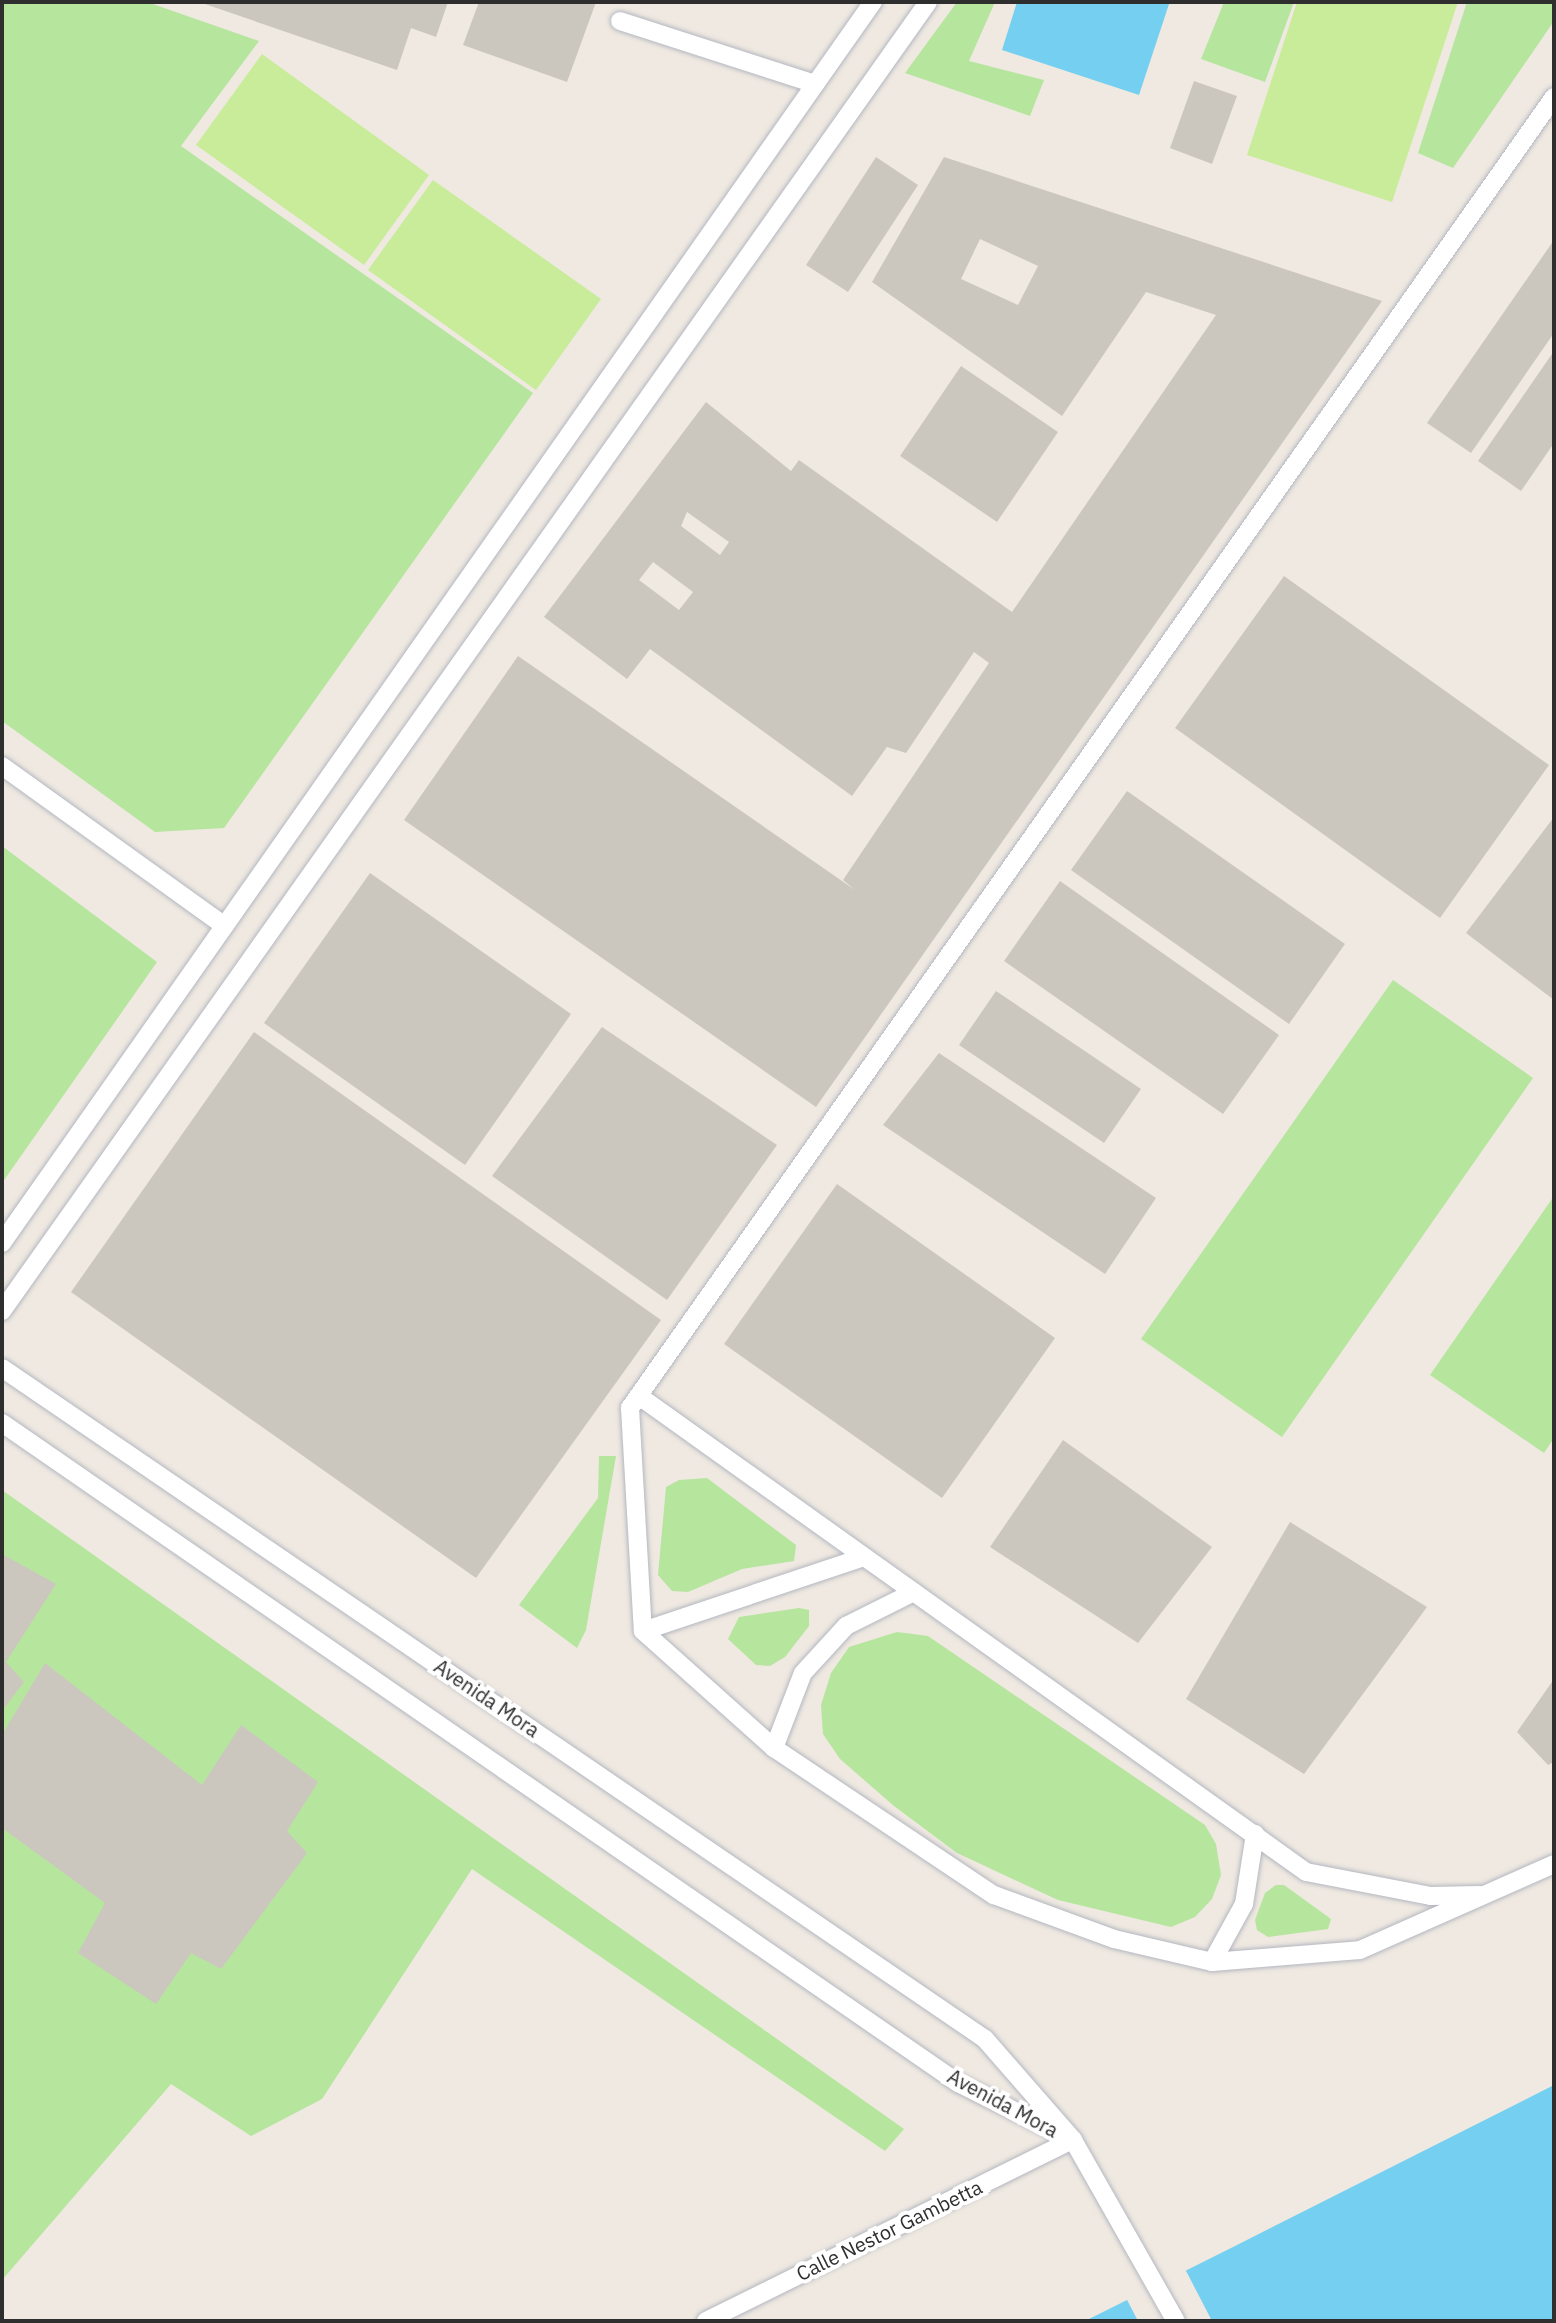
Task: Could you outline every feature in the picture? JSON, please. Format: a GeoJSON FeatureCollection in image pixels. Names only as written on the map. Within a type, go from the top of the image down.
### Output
{"type":"FeatureCollection","features":[{"type":"Feature","properties":{"kind":"lane"},"geometry":{"type":"LineString","coordinates":[[2,1243],[873,2]]}},
{"type":"Feature","properties":{"kind":"lane"},"geometry":{"type":"LineString","coordinates":[[2,1311],[928,2]]}},
{"type":"Feature","properties":{"kind":"lane"},"geometry":{"type":"LineString","coordinates":[[620,21],[815,84]]}},
{"type":"Feature","properties":{"kind":"lane"},"geometry":{"type":"LineString","coordinates":[[1554,97],[630,1408],[643,1631],[774,1748],[994,1895],[1114,1939],[1212,1962],[1360,1950],[1491,1895],[1554,1864]]}},
{"type":"Feature","properties":{"kind":"lane"},"geometry":{"type":"LineString","coordinates":[[2,766],[225,926]]}},
{"type":"Feature","properties":{"kind":"lane","name":"Avenida Mora"},"geometry":{"type":"LineString","coordinates":[[2,1368],[985,2039],[1073,2140]]}},
{"type":"Feature","properties":{"kind":"lane"},"geometry":{"type":"LineString","coordinates":[[639,1396],[861,1558],[914,1592],[1306,1872],[1431,1896],[1491,1895]]}},
{"type":"Feature","properties":{"kind":"lane","name":"Avenida Mora"},"geometry":{"type":"LineString","coordinates":[[2,1423],[958,2083],[1073,2140]]}},
{"type":"Feature","properties":{"kind":"lane"},"geometry":{"type":"LineString","coordinates":[[643,1631],[861,1558]]}},
{"type":"Feature","properties":{"kind":"lane"},"geometry":{"type":"LineString","coordinates":[[774,1748],[803,1673],[846,1626],[914,1592]]}},
{"type":"Feature","properties":{"kind":"lane"},"geometry":{"type":"LineString","coordinates":[[1212,1962],[1244,1904],[1255,1834]]}},
{"type":"Feature","properties":{"kind":"lane"},"geometry":{"type":"LineString","coordinates":[[1073,2140],[1176,2321]]}},
{"type":"Feature","properties":{"kind":"lane","name":"Calle Nestor Gambetta"},"geometry":{"type":"LineString","coordinates":[[706,2321],[1073,2140]]}},
{"type":"Feature","properties":{"kind":"green space"},"geometry":{"type":"Polygon","coordinates":[[[2,2],[147,2],[259,41],[181,146],[533,393],[224,828],[155,832],[2,721],[2,2]]]}},
{"type":"Feature","properties":{"kind":"green space"},"geometry":{"type":"Polygon","coordinates":[[[957,2],[995,2],[969,61],[1044,80],[1030,116],[905,73],[957,2]]]}},
{"type":"Feature","properties":{"kind":"green space"},"geometry":{"type":"Polygon","coordinates":[[[1224,2],[1294,2],[1265,82],[1201,59],[1224,2]]]}},
{"type":"Feature","properties":{"kind":"green space"},"geometry":{"type":"Polygon","coordinates":[[[1297,2],[1458,2],[1392,202],[1247,155],[1297,2]]]}},
{"type":"Feature","properties":{"kind":"green space"},"geometry":{"type":"Polygon","coordinates":[[[1467,2],[1554,2],[1554,21],[1453,168],[1418,153],[1467,2]]]}},
{"type":"Feature","properties":{"kind":"green space"},"geometry":{"type":"Polygon","coordinates":[[[262,54],[429,175],[364,265],[196,145],[262,54]]]}},
{"type":"Feature","properties":{"kind":"green space"},"geometry":{"type":"Polygon","coordinates":[[[433,180],[601,299],[536,390],[368,270],[433,180]]]}},
{"type":"Feature","properties":{"kind":"green space"},"geometry":{"type":"Polygon","coordinates":[[[2,846],[157,962],[2,1183],[2,846]]]}},
{"type":"Feature","properties":{"kind":"green space"},"geometry":{"type":"Polygon","coordinates":[[[1393,980],[1533,1078],[1282,1437],[1141,1339],[1393,980]]]}},
{"type":"Feature","properties":{"kind":"green space"},"geometry":{"type":"Polygon","coordinates":[[[1554,1196],[1554,1438],[1544,1453],[1430,1375],[1554,1196]]]}},
{"type":"Feature","properties":{"kind":"green space"},"geometry":{"type":"Polygon","coordinates":[[[599,1456],[616,1456],[586,1630],[577,1648],[519,1605],[598,1498],[599,1456]]]}},
{"type":"Feature","properties":{"kind":"green space"},"geometry":{"type":"Polygon","coordinates":[[[707,1478],[796,1545],[794,1561],[742,1569],[688,1592],[672,1591],[658,1575],[666,1487],[679,1480],[707,1478]]]}},
{"type":"Feature","properties":{"kind":"green space"},"geometry":{"type":"Polygon","coordinates":[[[2,1490],[904,2129],[885,2151],[472,1869],[322,2099],[251,2136],[171,2084],[2,2280],[2,1490]]]}},
{"type":"Feature","properties":{"kind":"green space"},"geometry":{"type":"Polygon","coordinates":[[[799,1608],[809,1610],[809,1626],[785,1657],[770,1666],[756,1665],[728,1639],[739,1617],[799,1608]]]}},
{"type":"Feature","properties":{"kind":"green space"},"geometry":{"type":"Polygon","coordinates":[[[897,1632],[928,1636],[1205,1825],[1216,1844],[1221,1875],[1212,1899],[1195,1917],[1171,1927],[1058,1900],[957,1853],[894,1806],[840,1759],[823,1734],[821,1705],[831,1673],[849,1647],[897,1632]]]}},
{"type":"Feature","properties":{"kind":"green space"},"geometry":{"type":"Polygon","coordinates":[[[1276,1885],[1284,1885],[1331,1919],[1328,1929],[1268,1937],[1257,1930],[1255,1920],[1265,1893],[1276,1885]]]}},
{"type":"Feature","properties":{"kind":"water"},"geometry":{"type":"Polygon","coordinates":[[[1017,2],[1169,4],[1139,95],[1002,50],[1017,2]]]}},
{"type":"Feature","properties":{"kind":"water"},"geometry":{"type":"Polygon","coordinates":[[[1554,2085],[1554,2321],[1085,2321],[1239,2244],[1554,2085]]]}},
{"type":"Feature","properties":{"kind":"pier"},"geometry":{"type":"Polygon","coordinates":[[[1184,2267],[1212,2321],[1138,2321],[1125,2296],[1184,2267]]]}},
{"type":"Feature","properties":{"kind":"building"},"geometry":{"type":"Polygon","coordinates":[[[199,2],[448,2],[436,37],[411,28],[397,70],[199,2]]]}},
{"type":"Feature","properties":{"kind":"building"},"geometry":{"type":"Polygon","coordinates":[[[479,2],[596,2],[567,82],[463,45],[479,2]]]}},
{"type":"Feature","properties":{"kind":"building"},"geometry":{"type":"Polygon","coordinates":[[[1194,81],[1237,96],[1212,164],[1170,148],[1194,81]]]}},
{"type":"Feature","properties":{"kind":"building"},"geometry":{"type":"Polygon","coordinates":[[[876,157],[918,185],[848,292],[806,265],[876,157]]]}},
{"type":"Feature","properties":{"kind":"building"},"geometry":{"type":"Polygon","coordinates":[[[944,157],[1382,301],[816,1107],[404,820],[518,656],[855,890],[843,880],[989,663],[974,652],[906,753],[887,747],[852,796],[650,649],[627,679],[544,617],[706,402],[791,471],[799,460],[1012,612],[1216,315],[1146,292],[1062,416],[872,282],[944,157]],[[980,239],[961,279],[1018,305],[1038,266],[980,239]],[[687,512],[681,526],[720,555],[729,542],[687,512]],[[653,562],[639,580],[679,610],[693,592],[653,562]]]}},
{"type":"Feature","properties":{"kind":"building"},"geometry":{"type":"Polygon","coordinates":[[[1554,240],[1554,333],[1471,453],[1427,423],[1554,240]]]}},
{"type":"Feature","properties":{"kind":"building"},"geometry":{"type":"Polygon","coordinates":[[[1554,351],[1554,443],[1521,491],[1478,461],[1554,351]]]}},
{"type":"Feature","properties":{"kind":"building"},"geometry":{"type":"Polygon","coordinates":[[[961,366],[1058,432],[997,522],[900,456],[961,366]]]}},
{"type":"Feature","properties":{"kind":"building"},"geometry":{"type":"Polygon","coordinates":[[[1284,576],[1549,765],[1440,918],[1175,728],[1284,576]]]}},
{"type":"Feature","properties":{"kind":"building"},"geometry":{"type":"Polygon","coordinates":[[[1127,791],[1345,944],[1289,1024],[1071,870],[1127,791]]]}},
{"type":"Feature","properties":{"kind":"building"},"geometry":{"type":"Polygon","coordinates":[[[1554,817],[1554,1000],[1466,933],[1554,817]]]}},
{"type":"Feature","properties":{"kind":"building"},"geometry":{"type":"Polygon","coordinates":[[[370,873],[571,1014],[465,1165],[264,1023],[370,873]]]}},
{"type":"Feature","properties":{"kind":"building"},"geometry":{"type":"Polygon","coordinates":[[[1060,881],[1279,1035],[1223,1114],[1004,961],[1060,881]]]}},
{"type":"Feature","properties":{"kind":"building"},"geometry":{"type":"Polygon","coordinates":[[[996,991],[1141,1089],[1104,1143],[959,1045],[996,991]]]}},
{"type":"Feature","properties":{"kind":"building"},"geometry":{"type":"Polygon","coordinates":[[[602,1027],[777,1145],[667,1300],[492,1176],[602,1027]]]}},
{"type":"Feature","properties":{"kind":"building"},"geometry":{"type":"Polygon","coordinates":[[[254,1032],[661,1320],[476,1578],[71,1292],[254,1032]]]}},
{"type":"Feature","properties":{"kind":"building"},"geometry":{"type":"Polygon","coordinates":[[[939,1053],[1156,1198],[1105,1274],[883,1125],[939,1053]]]}},
{"type":"Feature","properties":{"kind":"building"},"geometry":{"type":"Polygon","coordinates":[[[837,1184],[1055,1338],[942,1498],[724,1344],[837,1184]]]}},
{"type":"Feature","properties":{"kind":"building"},"geometry":{"type":"Polygon","coordinates":[[[1063,1440],[1212,1547],[1138,1643],[990,1547],[1063,1440]]]}},
{"type":"Feature","properties":{"kind":"building"},"geometry":{"type":"Polygon","coordinates":[[[1290,1522],[1427,1607],[1304,1774],[1186,1699],[1290,1522]]]}},
{"type":"Feature","properties":{"kind":"building"},"geometry":{"type":"Polygon","coordinates":[[[2,1554],[56,1584],[6,1662],[24,1682],[2,1711],[2,1554]]]}},
{"type":"Feature","properties":{"kind":"building"},"geometry":{"type":"Polygon","coordinates":[[[45,1663],[202,1785],[241,1725],[318,1782],[287,1831],[307,1853],[221,1969],[191,1953],[156,2004],[78,1953],[105,1903],[2,1828],[2,1735],[45,1663]]]}},
{"type":"Feature","properties":{"kind":"building"},"geometry":{"type":"Polygon","coordinates":[[[1554,1679],[1554,1762],[1548,1765],[1517,1732],[1554,1679]]]}}]}
